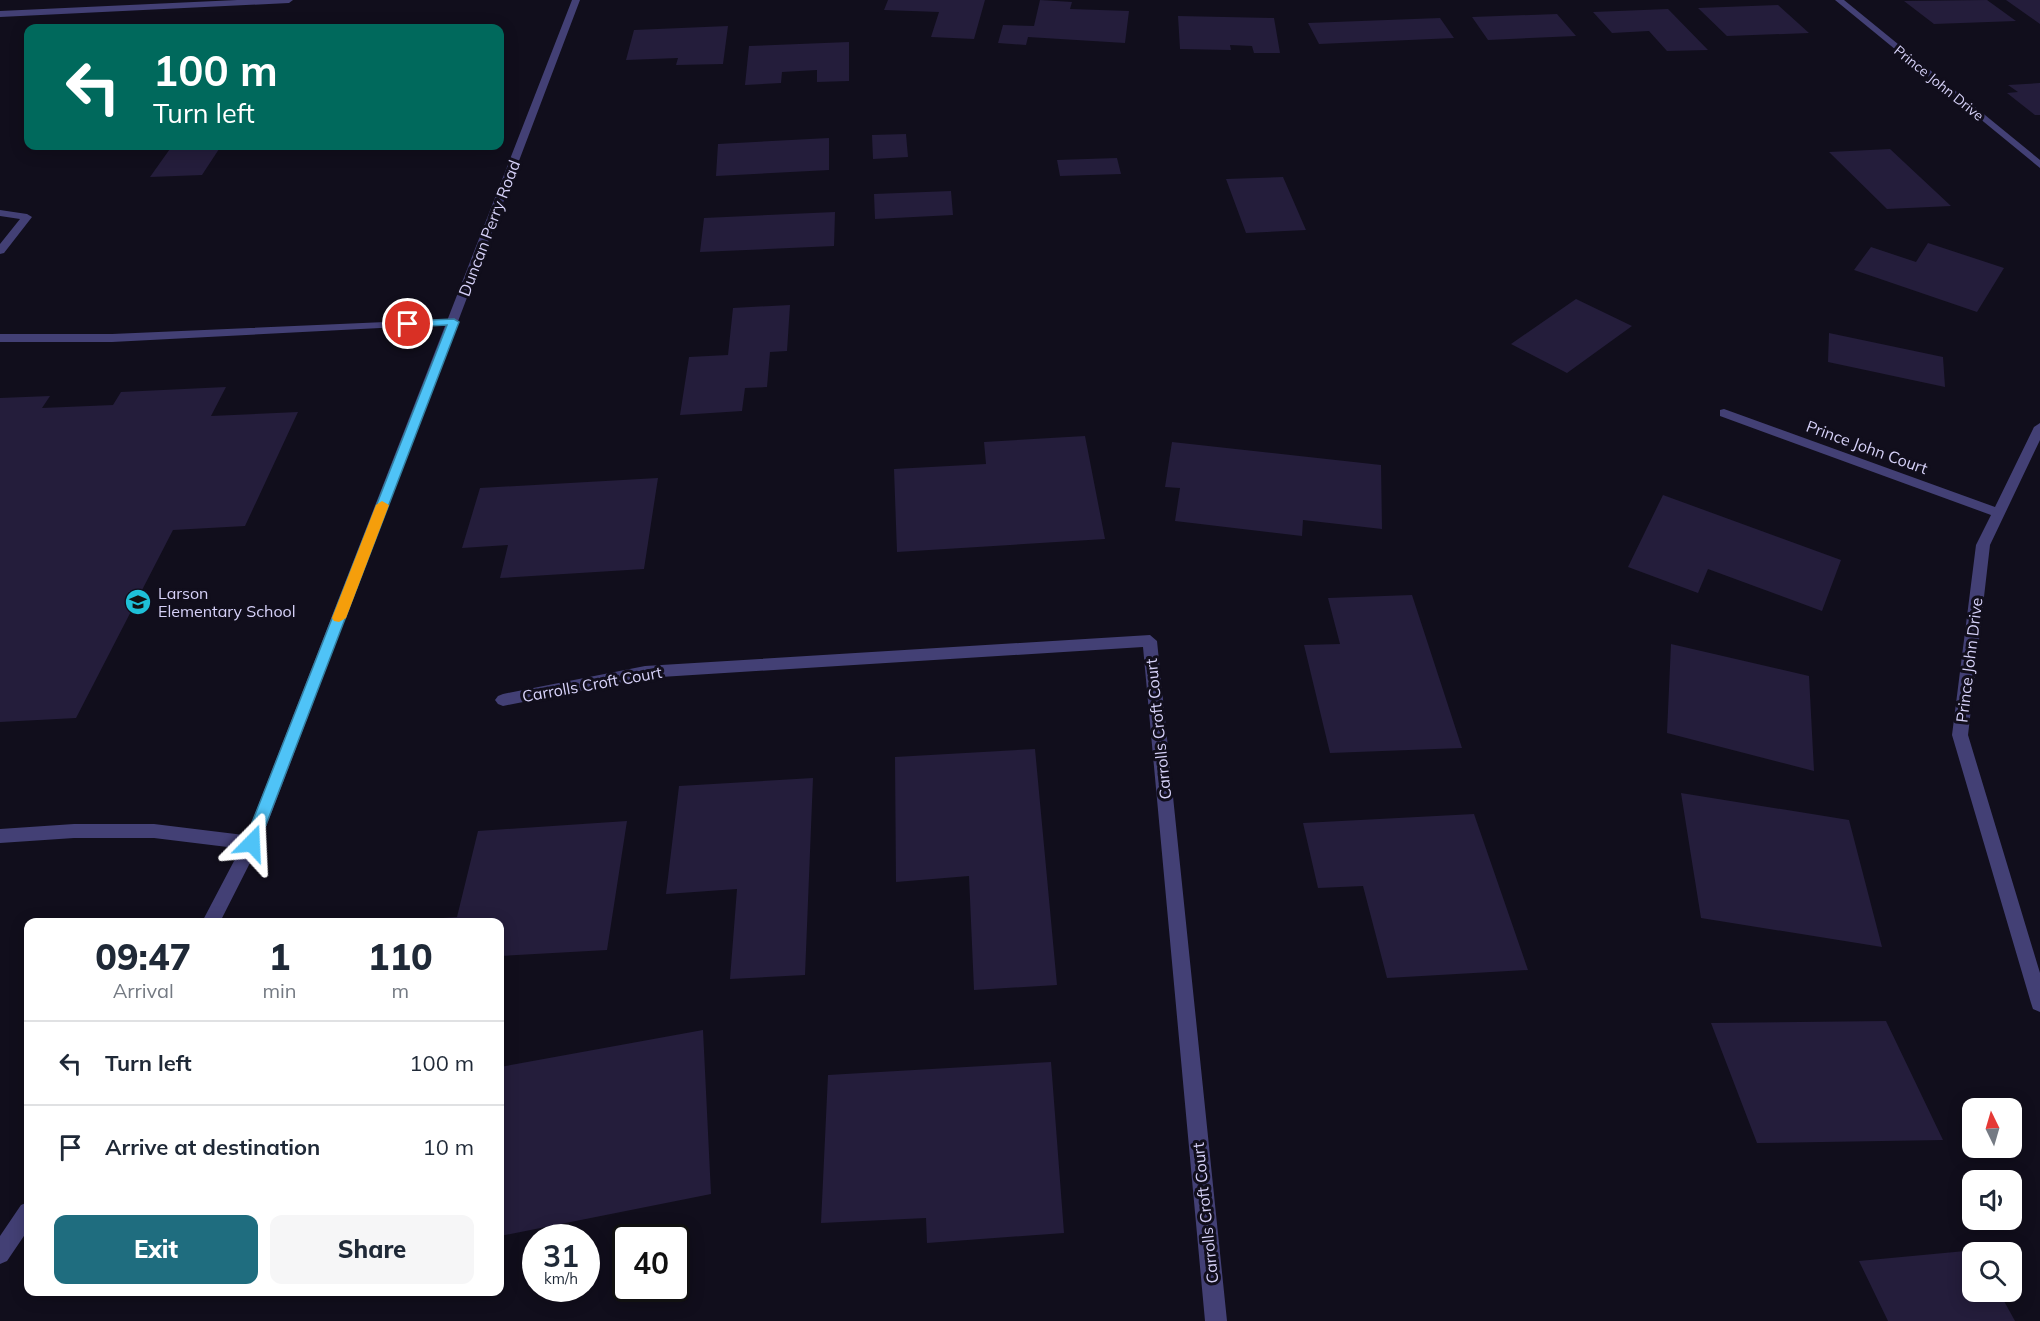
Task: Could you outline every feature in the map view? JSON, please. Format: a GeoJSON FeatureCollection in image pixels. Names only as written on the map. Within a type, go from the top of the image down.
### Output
{"type":"FeatureCollection","features":[{"type":"Feature","properties":{"kind":"street"},"geometry":{"type":"LineString","coordinates":[[0,14],[289,0]]}},
{"type":"Feature","properties":{"kind":"street","name":"Duncan Perry Road"},"geometry":{"type":"LineString","coordinates":[[213,918],[252,843],[576,0]]}},
{"type":"Feature","properties":{"kind":"street","name":"Prince John Drive"},"geometry":{"type":"LineString","coordinates":[[1839,0],[2040,165]]}},
{"type":"Feature","properties":{"kind":"street"},"geometry":{"type":"LineString","coordinates":[[0,213],[27,217],[0,251]]}},
{"type":"Feature","properties":{"kind":"street"},"geometry":{"type":"LineString","coordinates":[[0,338],[112,338],[454,322]]}},
{"type":"Feature","properties":{"kind":"street","name":"Prince John Court"},"geometry":{"type":"LineString","coordinates":[[1724,413],[1999,513]]}},
{"type":"Feature","properties":{"kind":"street","name":"Prince John Drive"},"geometry":{"type":"LineString","coordinates":[[2040,427],[1983,545],[1960,735],[2040,1003]]}},
{"type":"Feature","properties":{"kind":"street","name":"Carrolls Croft Court"},"geometry":{"type":"LineString","coordinates":[[503,700],[645,672],[1150,641],[1216,1321]]}},
{"type":"Feature","properties":{"kind":"street"},"geometry":{"type":"LineString","coordinates":[[0,836],[74,831],[154,831],[252,843]]}},
{"type":"Feature","properties":{"kind":"street"},"geometry":{"type":"LineString","coordinates":[[0,1254],[24,1218]]}},
{"type":"Feature","properties":{"kind":"building"},"geometry":{"type":"Polygon","coordinates":[[[888,0],[985,0],[974,39],[931,37],[939,12],[884,10],[888,0]]]}},
{"type":"Feature","properties":{"kind":"building"},"geometry":{"type":"Polygon","coordinates":[[[1040,0],[1072,2],[1070,9],[1129,11],[1125,43],[1028,37],[1026,45],[998,43],[1003,25],[1034,26],[1040,0]]]}},
{"type":"Feature","properties":{"kind":"building"},"geometry":{"type":"Polygon","coordinates":[[[1987,0],[2016,21],[1934,24],[1904,1],[1987,0]]]}},
{"type":"Feature","properties":{"kind":"building"},"geometry":{"type":"Polygon","coordinates":[[[2006,0],[2040,0],[2040,24],[2006,0]]]}},
{"type":"Feature","properties":{"kind":"building"},"geometry":{"type":"Polygon","coordinates":[[[1778,5],[1809,33],[1727,36],[1698,8],[1778,5]]]}},
{"type":"Feature","properties":{"kind":"building"},"geometry":{"type":"Polygon","coordinates":[[[1668,9],[1708,50],[1667,51],[1649,31],[1612,33],[1593,12],[1668,9]]]}},
{"type":"Feature","properties":{"kind":"building"},"geometry":{"type":"Polygon","coordinates":[[[1557,14],[1576,36],[1488,40],[1472,17],[1557,14]]]}},
{"type":"Feature","properties":{"kind":"building"},"geometry":{"type":"Polygon","coordinates":[[[1178,16],[1274,18],[1280,53],[1254,53],[1252,46],[1230,45],[1231,50],[1180,49],[1178,16]]]}},
{"type":"Feature","properties":{"kind":"building"},"geometry":{"type":"Polygon","coordinates":[[[1440,18],[1454,38],[1319,44],[1308,23],[1440,18]]]}},
{"type":"Feature","properties":{"kind":"building"},"geometry":{"type":"Polygon","coordinates":[[[728,26],[723,64],[676,65],[678,58],[626,60],[634,30],[728,26]]]}},
{"type":"Feature","properties":{"kind":"building"},"geometry":{"type":"Polygon","coordinates":[[[849,42],[849,81],[817,82],[817,70],[782,72],[781,83],[745,85],[749,46],[849,42]]]}},
{"type":"Feature","properties":{"kind":"building"},"geometry":{"type":"Polygon","coordinates":[[[2040,83],[2040,115],[2035,115],[2007,93],[2018,92],[2008,85],[2040,83]]]}},
{"type":"Feature","properties":{"kind":"building"},"geometry":{"type":"Polygon","coordinates":[[[906,134],[908,157],[873,159],[872,135],[906,134]]]}},
{"type":"Feature","properties":{"kind":"building"},"geometry":{"type":"Polygon","coordinates":[[[829,138],[829,170],[716,176],[718,144],[829,138]]]}},
{"type":"Feature","properties":{"kind":"building"},"geometry":{"type":"Polygon","coordinates":[[[1890,149],[1951,206],[1887,209],[1829,152],[1890,149]]]}},
{"type":"Feature","properties":{"kind":"building"},"geometry":{"type":"Polygon","coordinates":[[[169,150],[218,150],[202,175],[150,177],[169,150]]]}},
{"type":"Feature","properties":{"kind":"building"},"geometry":{"type":"Polygon","coordinates":[[[1117,158],[1121,174],[1060,176],[1057,160],[1117,158]]]}},
{"type":"Feature","properties":{"kind":"building"},"geometry":{"type":"Polygon","coordinates":[[[1283,177],[1306,230],[1246,233],[1226,179],[1283,177]]]}},
{"type":"Feature","properties":{"kind":"building"},"geometry":{"type":"Polygon","coordinates":[[[951,191],[953,215],[875,219],[874,194],[951,191]]]}},
{"type":"Feature","properties":{"kind":"building"},"geometry":{"type":"Polygon","coordinates":[[[835,212],[834,246],[700,252],[704,218],[835,212]]]}},
{"type":"Feature","properties":{"kind":"building"},"geometry":{"type":"Polygon","coordinates":[[[1928,243],[2004,268],[1977,312],[1854,270],[1871,247],[1916,262],[1928,243]]]}},
{"type":"Feature","properties":{"kind":"building"},"geometry":{"type":"Polygon","coordinates":[[[1576,299],[1632,326],[1567,373],[1511,344],[1576,299]]]}},
{"type":"Feature","properties":{"kind":"building"},"geometry":{"type":"Polygon","coordinates":[[[790,305],[787,351],[770,352],[767,387],[745,388],[742,411],[680,415],[689,357],[728,355],[733,308],[790,305]]]}},
{"type":"Feature","properties":{"kind":"building"},"geometry":{"type":"Polygon","coordinates":[[[1829,333],[1943,357],[1945,387],[1828,362],[1829,333]]]}},
{"type":"Feature","properties":{"kind":"building"},"geometry":{"type":"Polygon","coordinates":[[[226,387],[211,416],[298,412],[245,526],[173,530],[76,718],[0,722],[0,398],[50,396],[42,408],[113,405],[121,392],[226,387]]]}},
{"type":"Feature","properties":{"kind":"building"},"geometry":{"type":"Polygon","coordinates":[[[1085,436],[1105,539],[897,552],[894,469],[986,464],[984,442],[1085,436]]]}},
{"type":"Feature","properties":{"kind":"building"},"geometry":{"type":"Polygon","coordinates":[[[1172,442],[1381,465],[1382,529],[1303,520],[1302,536],[1175,521],[1180,488],[1165,487],[1172,442]]]}},
{"type":"Feature","properties":{"kind":"building"},"geometry":{"type":"Polygon","coordinates":[[[658,478],[644,569],[500,578],[508,545],[462,548],[480,488],[658,478]]]}},
{"type":"Feature","properties":{"kind":"building"},"geometry":{"type":"Polygon","coordinates":[[[1663,495],[1841,560],[1822,611],[1708,569],[1698,593],[1628,567],[1663,495]]]}},
{"type":"Feature","properties":{"kind":"building"},"geometry":{"type":"Polygon","coordinates":[[[1412,595],[1462,748],[1330,753],[1304,645],[1340,644],[1328,598],[1412,595]]]}},
{"type":"Feature","properties":{"kind":"building"},"geometry":{"type":"Polygon","coordinates":[[[1671,644],[1809,676],[1814,771],[1667,733],[1671,644]]]}},
{"type":"Feature","properties":{"kind":"building"},"geometry":{"type":"Polygon","coordinates":[[[1035,749],[1057,985],[974,990],[969,876],[896,882],[895,757],[1035,749]]]}},
{"type":"Feature","properties":{"kind":"building"},"geometry":{"type":"Polygon","coordinates":[[[813,778],[805,975],[730,979],[737,889],[666,894],[679,786],[813,778]]]}},
{"type":"Feature","properties":{"kind":"building"},"geometry":{"type":"Polygon","coordinates":[[[1681,793],[1849,820],[1882,947],[1701,918],[1681,793]]]}},
{"type":"Feature","properties":{"kind":"building"},"geometry":{"type":"Polygon","coordinates":[[[1474,814],[1528,970],[1387,978],[1363,886],[1318,888],[1303,823],[1474,814]]]}},
{"type":"Feature","properties":{"kind":"building"},"geometry":{"type":"Polygon","coordinates":[[[627,821],[607,950],[504,956],[504,918],[443,918],[457,917],[478,831],[627,821]]]}},
{"type":"Feature","properties":{"kind":"building"},"geometry":{"type":"Polygon","coordinates":[[[1886,1021],[1943,1140],[1757,1143],[1711,1023],[1886,1021]]]}},
{"type":"Feature","properties":{"kind":"building"},"geometry":{"type":"Polygon","coordinates":[[[703,1030],[711,1194],[560,1224],[522,1224],[522,1232],[504,1235],[504,1066],[703,1030]]]}},
{"type":"Feature","properties":{"kind":"building"},"geometry":{"type":"Polygon","coordinates":[[[1051,1062],[1064,1233],[927,1243],[926,1218],[821,1223],[828,1075],[1051,1062]]]}},
{"type":"Feature","properties":{"kind":"building"},"geometry":{"type":"Polygon","coordinates":[[[1962,1251],[1962,1302],[2005,1302],[2015,1321],[1888,1321],[1859,1261],[1962,1251]]]}},
{"type":"Feature","properties":{"kind":"slow traffic"},"geometry":{"type":"LineString","coordinates":[[339,618],[382,505]]}},
{"type":"Feature","properties":{"kind":"place","name":"Larson Elementary School"},"geometry":{"type":"Point","coordinates":[138,602]}},
{"type":"Feature","properties":{"kind":"route"},"geometry":{"type":"LineString","coordinates":[[252,843],[454,322],[408,324]]}}]}
